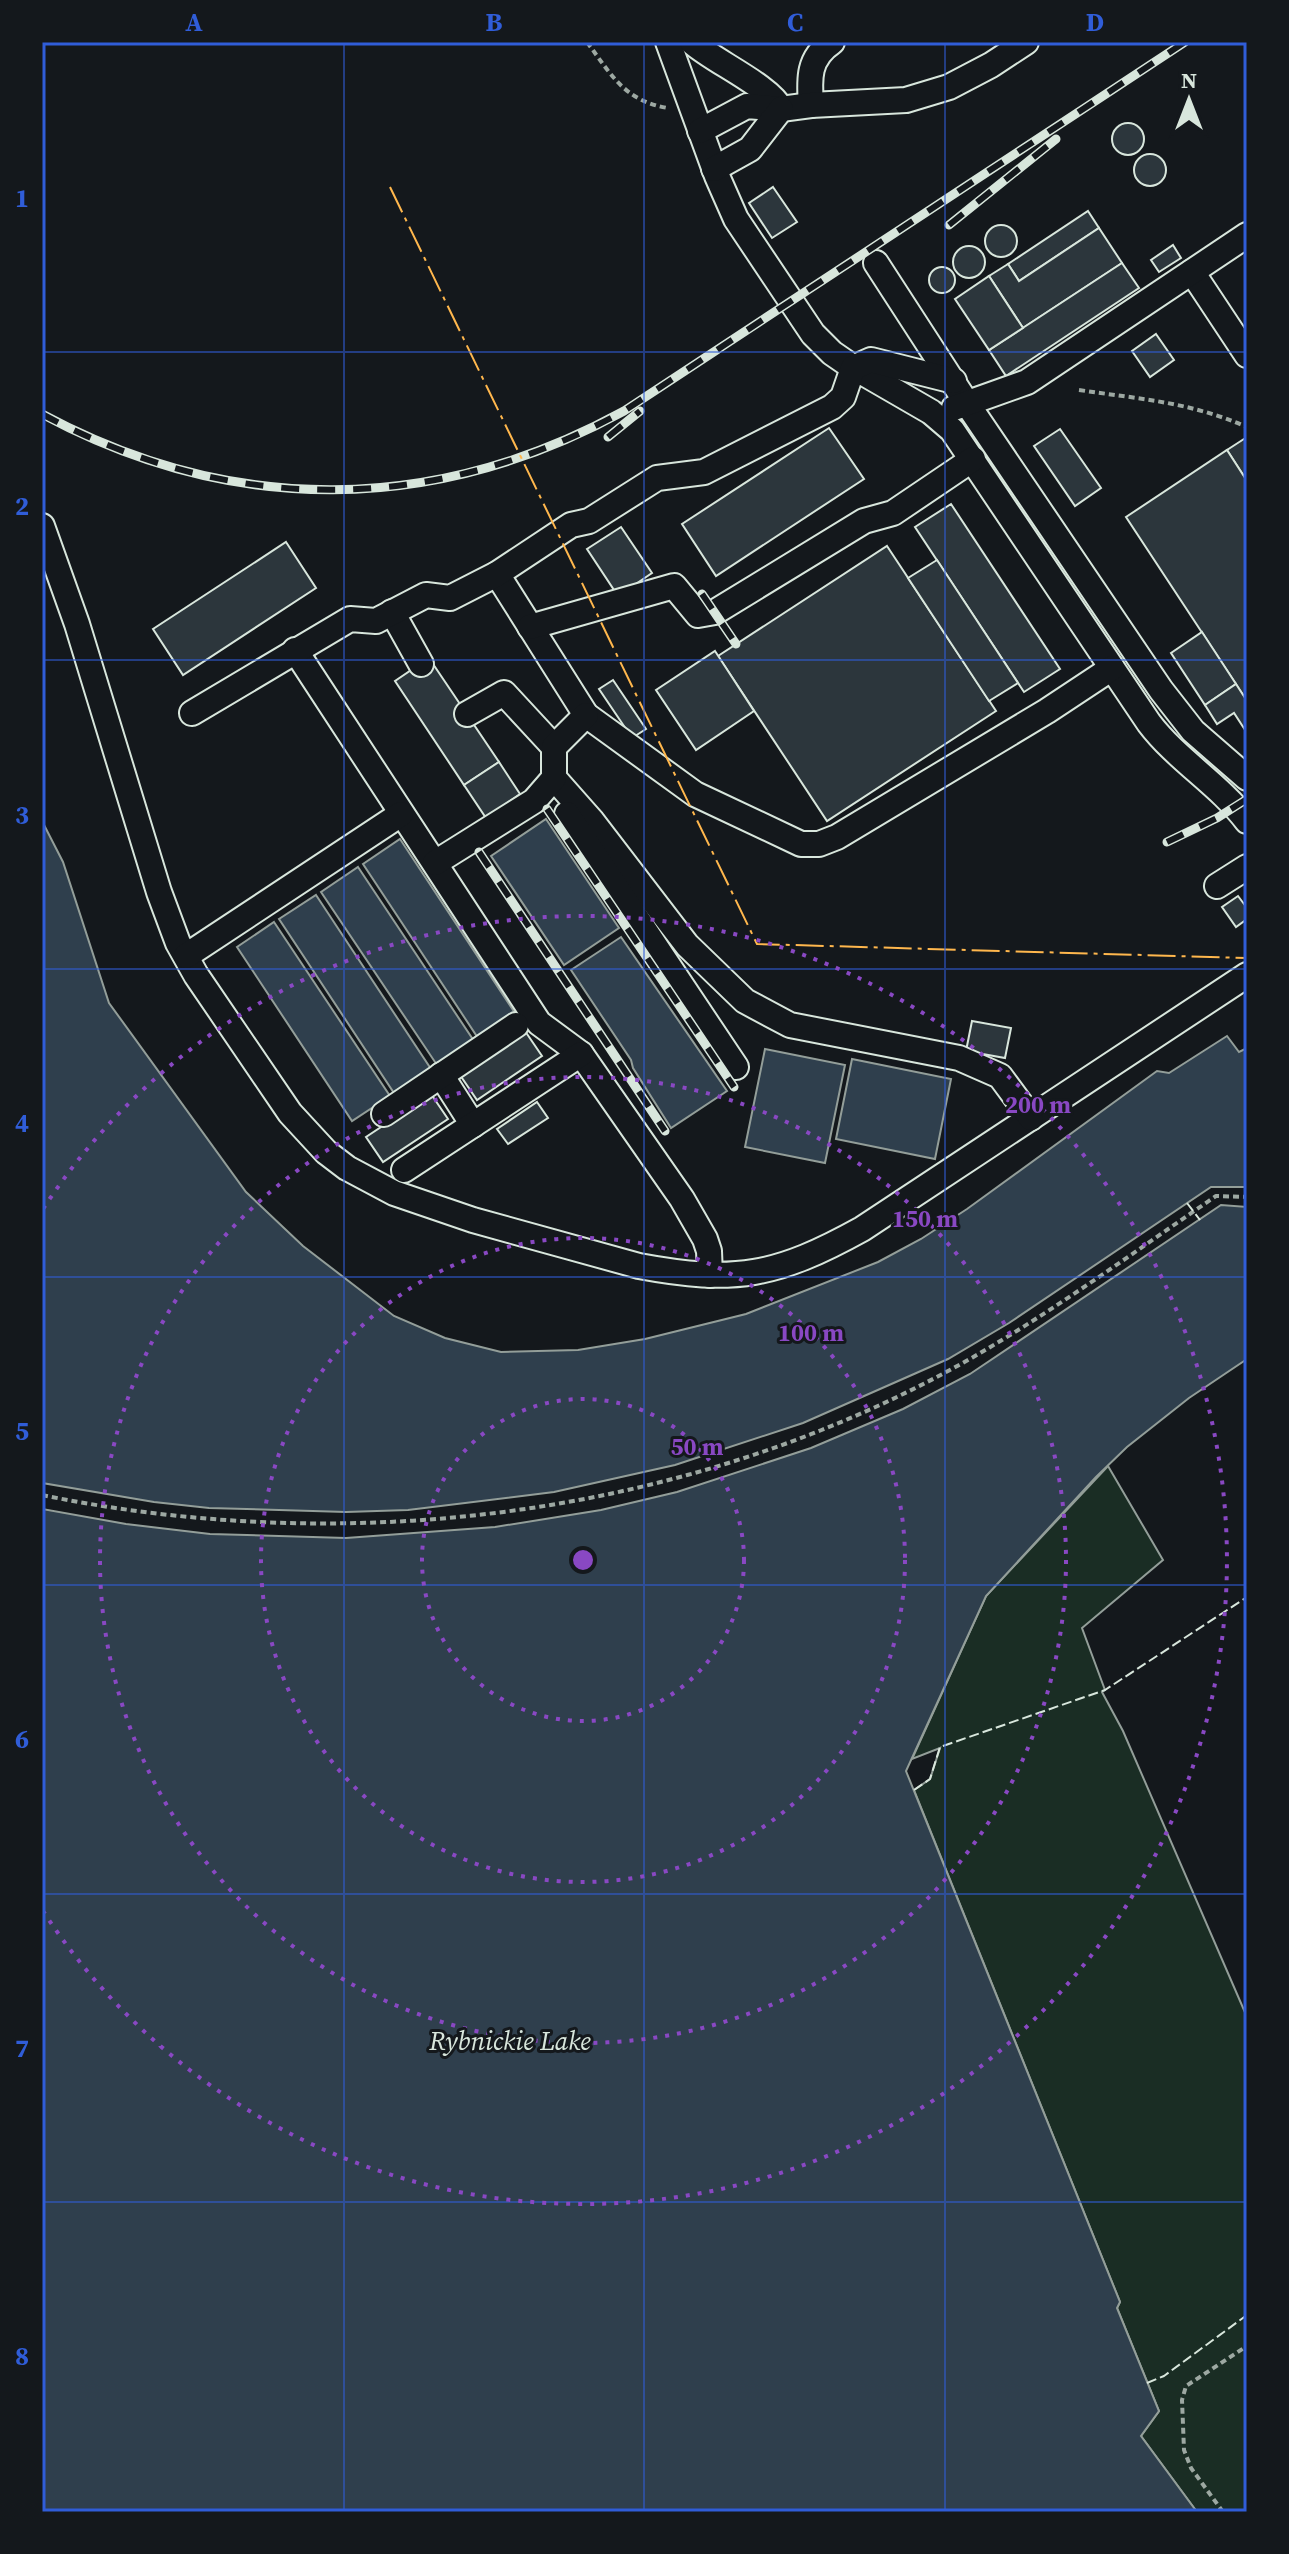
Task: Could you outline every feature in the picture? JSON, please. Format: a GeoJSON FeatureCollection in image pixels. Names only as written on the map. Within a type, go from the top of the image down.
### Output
{"type":"FeatureCollection","features":[{"type":"Feature","properties":{"kind":"lane"},"geometry":{"type":"LineString","coordinates":[[668,42],[714,169],[736,219],[801,317],[823,345],[853,368],[939,418],[952,430],[1160,738],[1229,799],[1247,821]]}},
{"type":"Feature","properties":{"kind":"lane"},"geometry":{"type":"LineString","coordinates":[[692,42],[750,82],[781,109]]}},
{"type":"Feature","properties":{"kind":"lane"},"geometry":{"type":"LineString","coordinates":[[811,105],[811,68],[817,56],[832,42]]}},
{"type":"Feature","properties":{"kind":"lane"},"geometry":{"type":"LineString","coordinates":[[696,122],[747,106],[781,109],[895,102],[930,93],[977,73],[1026,42]]}},
{"type":"Feature","properties":{"kind":"lane"},"geometry":{"type":"LineString","coordinates":[[714,169],[750,149],[781,109]]}},
{"type":"Feature","properties":{"kind":"lane"},"geometry":{"type":"LineString","coordinates":[[192,713],[350,619],[376,621],[426,595],[450,598],[497,574],[571,525],[589,521],[657,478],[704,472],[832,407],[843,397],[853,368],[871,360],[960,392],[1027,382],[1247,235]]}},
{"type":"Feature","properties":{"kind":"lane"},"geometry":{"type":"LineString","coordinates":[[876,263],[1171,705],[1193,731],[1247,778]]}},
{"type":"Feature","properties":{"kind":"lane"},"geometry":{"type":"LineString","coordinates":[[1192,272],[1247,355]]}},
{"type":"Feature","properties":{"kind":"lane"},"geometry":{"type":"LineString","coordinates":[[939,418],[960,392]]}},
{"type":"Feature","properties":{"kind":"lane"},"geometry":{"type":"LineString","coordinates":[[530,627],[674,586],[698,615],[715,612],[864,521],[893,513],[973,459]]}},
{"type":"Feature","properties":{"kind":"lane"},"geometry":{"type":"LineString","coordinates":[[42,526],[104,707],[159,892],[186,956],[256,1066],[310,1136],[347,1168],[394,1193],[473,1220],[639,1266],[710,1275],[766,1270],[817,1253],[862,1229],[1247,975]]}},
{"type":"Feature","properties":{"kind":"lane"},"geometry":{"type":"LineString","coordinates":[[497,574],[586,715],[695,794],[801,844],[819,844],[837,837],[1047,711],[1112,668]]}},
{"type":"Feature","properties":{"kind":"lane"},"geometry":{"type":"LineString","coordinates":[[392,612],[421,664]]}},
{"type":"Feature","properties":{"kind":"lane"},"geometry":{"type":"LineString","coordinates":[[295,650],[539,1023],[581,1054],[699,1226],[709,1251],[710,1275]]}},
{"type":"Feature","properties":{"kind":"lane"},"geometry":{"type":"LineString","coordinates":[[467,714],[504,693],[554,747]]}},
{"type":"Feature","properties":{"kind":"lane"},"geometry":{"type":"LineString","coordinates":[[435,863],[534,801],[551,782],[554,747],[586,715]]}},
{"type":"Feature","properties":{"kind":"lane"},"geometry":{"type":"LineString","coordinates":[[551,782],[736,1067]]}},
{"type":"Feature","properties":{"kind":"lane"},"geometry":{"type":"LineString","coordinates":[[551,782],[592,821],[687,945],[745,1001],[790,1025],[959,1058],[1000,1076],[1031,1118]]}},
{"type":"Feature","properties":{"kind":"lane"},"geometry":{"type":"LineString","coordinates":[[186,956],[401,814]]}},
{"type":"Feature","properties":{"kind":"lane"},"geometry":{"type":"LineString","coordinates":[[1217,886],[1247,867]]}},
{"type":"Feature","properties":{"kind":"lane"},"geometry":{"type":"LineString","coordinates":[[384,1114],[516,1025]]}},
{"type":"Feature","properties":{"kind":"lane"},"geometry":{"type":"LineString","coordinates":[[404,1170],[581,1054]]}},
{"type":"Feature","properties":{"kind":"lane"},"geometry":{"type":"LineString","coordinates":[[441,1075],[473,1125]]}},
{"type":"Feature","properties":{"kind":"path"},"geometry":{"type":"LineString","coordinates":[[587,42],[631,96],[647,105],[696,122]]}},
{"type":"Feature","properties":{"kind":"path"},"geometry":{"type":"LineString","coordinates":[[1079,390],[1168,401],[1247,427]]}},
{"type":"Feature","properties":{"kind":"path"},"geometry":{"type":"LineString","coordinates":[[42,1495],[181,1517],[261,1523],[364,1524],[442,1519],[605,1495],[669,1479],[796,1438],[903,1393],[1003,1339],[1216,1196],[1247,1197]]}},
{"type":"Feature","properties":{"kind":"path"},"geometry":{"type":"LineString","coordinates":[[1223,2512],[1191,2468],[1184,2450],[1182,2400],[1186,2386],[1247,2346]]}},
{"type":"Feature","properties":{"kind":"green space"},"geometry":{"type":"Polygon","coordinates":[[[1108,1466],[1163,1560],[1082,1628],[1105,1690],[1102,1692],[1123,1731],[1247,2017],[1247,2512],[1197,2512],[1141,2436],[1159,2411],[1117,2308],[1120,2302],[914,1790],[930,1779],[940,1748],[912,1759],[986,1596],[1108,1466]]]}},
{"type":"Feature","properties":{"kind":"water"},"geometry":{"type":"Polygon","coordinates":[[[546,819],[619,928],[564,965],[491,856],[546,819]]]}},
{"type":"Feature","properties":{"kind":"water","name":"Rybnickie Lake"},"geometry":{"type":"Polygon","coordinates":[[[42,821],[63,862],[109,1003],[246,1192],[303,1246],[394,1316],[445,1338],[501,1352],[578,1350],[645,1339],[746,1314],[878,1262],[967,1209],[1157,1071],[1169,1073],[1227,1036],[1239,1052],[1245,1049],[1247,1359],[1189,1398],[1127,1447],[986,1596],[906,1771],[1120,2302],[1117,2308],[1159,2411],[1141,2436],[1197,2512],[42,2512],[42,821]]]}},
{"type":"Feature","properties":{"kind":"water"},"geometry":{"type":"Polygon","coordinates":[[[400,839],[515,1013],[478,1038],[363,864],[400,839]]]}},
{"type":"Feature","properties":{"kind":"water"},"geometry":{"type":"Polygon","coordinates":[[[358,867],[474,1041],[437,1065],[321,892],[358,867]]]}},
{"type":"Feature","properties":{"kind":"water"},"geometry":{"type":"Polygon","coordinates":[[[316,895],[431,1069],[394,1093],[279,919],[316,895]]]}},
{"type":"Feature","properties":{"kind":"water"},"geometry":{"type":"Polygon","coordinates":[[[274,922],[390,1096],[352,1121],[237,947],[274,922]]]}},
{"type":"Feature","properties":{"kind":"water"},"geometry":{"type":"Polygon","coordinates":[[[621,937],[727,1091],[671,1128],[631,1060],[571,970],[621,937]]]}},
{"type":"Feature","properties":{"kind":"water"},"geometry":{"type":"Polygon","coordinates":[[[765,1049],[845,1065],[825,1163],[745,1147],[765,1049]]]}},
{"type":"Feature","properties":{"kind":"water"},"geometry":{"type":"Polygon","coordinates":[[[852,1059],[951,1079],[935,1159],[836,1139],[852,1059]]]}},
{"type":"Feature","properties":{"kind":"pier"},"geometry":{"type":"Polygon","coordinates":[[[1211,1187],[1247,1187],[1247,1207],[1221,1205],[970,1374],[903,1409],[811,1448],[677,1492],[601,1510],[495,1527],[346,1538],[210,1534],[126,1524],[42,1509],[42,1483],[209,1508],[346,1512],[408,1510],[554,1492],[675,1465],[803,1423],[948,1359],[1009,1323],[1211,1187]]]}},
{"type":"Feature","properties":{"kind":"building"},"geometry":{"type":"Polygon","coordinates":[[[1128,123],[1139,128],[1144,139],[1139,150],[1128,155],[1117,150],[1112,139],[1117,128],[1128,123]]]}},
{"type":"Feature","properties":{"kind":"building"},"geometry":{"type":"Polygon","coordinates":[[[1150,154],[1161,159],[1166,170],[1161,181],[1150,186],[1139,181],[1134,170],[1139,159],[1150,154]]]}},
{"type":"Feature","properties":{"kind":"building"},"geometry":{"type":"Polygon","coordinates":[[[773,187],[797,222],[772,238],[749,203],[773,187]]]}},
{"type":"Feature","properties":{"kind":"building"},"geometry":{"type":"Polygon","coordinates":[[[1088,211],[1099,228],[1019,281],[1008,264],[1088,211]]]}},
{"type":"Feature","properties":{"kind":"building"},"geometry":{"type":"Polygon","coordinates":[[[1001,225],[1012,230],[1017,241],[1012,252],[1001,257],[990,252],[985,241],[990,230],[1001,225]]]}},
{"type":"Feature","properties":{"kind":"building"},"geometry":{"type":"Polygon","coordinates":[[[1099,228],[1122,263],[1023,328],[989,276],[1008,264],[1019,281],[1099,228]]]}},
{"type":"Feature","properties":{"kind":"building"},"geometry":{"type":"Polygon","coordinates":[[[1173,245],[1181,258],[1159,272],[1151,260],[1173,245]]]}},
{"type":"Feature","properties":{"kind":"building"},"geometry":{"type":"Polygon","coordinates":[[[969,246],[980,251],[985,262],[980,273],[969,278],[958,273],[953,262],[958,251],[969,246]]]}},
{"type":"Feature","properties":{"kind":"building"},"geometry":{"type":"Polygon","coordinates":[[[1122,263],[1139,288],[1006,376],[989,350],[1122,263]]]}},
{"type":"Feature","properties":{"kind":"building"},"geometry":{"type":"Polygon","coordinates":[[[942,267],[951,271],[955,280],[951,289],[942,293],[933,289],[929,280],[933,271],[942,267]]]}},
{"type":"Feature","properties":{"kind":"building"},"geometry":{"type":"Polygon","coordinates":[[[989,276],[1023,328],[989,350],[955,299],[989,276]]]}},
{"type":"Feature","properties":{"kind":"building"},"geometry":{"type":"Polygon","coordinates":[[[1156,334],[1174,360],[1150,377],[1132,351],[1156,334]]]}},
{"type":"Feature","properties":{"kind":"building"},"geometry":{"type":"Polygon","coordinates":[[[829,428],[864,479],[716,576],[682,524],[829,428]]]}},
{"type":"Feature","properties":{"kind":"building"},"geometry":{"type":"Polygon","coordinates":[[[1060,429],[1101,488],[1075,506],[1034,446],[1060,429]]]}},
{"type":"Feature","properties":{"kind":"building"},"geometry":{"type":"Polygon","coordinates":[[[1247,437],[1247,481],[1227,450],[1247,437]]]}},
{"type":"Feature","properties":{"kind":"building"},"geometry":{"type":"Polygon","coordinates":[[[1227,450],[1247,481],[1247,701],[1126,517],[1227,450]]]}},
{"type":"Feature","properties":{"kind":"building"},"geometry":{"type":"Polygon","coordinates":[[[951,504],[1060,669],[1024,692],[915,527],[951,504]]]}},
{"type":"Feature","properties":{"kind":"building"},"geometry":{"type":"Polygon","coordinates":[[[621,527],[652,573],[618,596],[587,549],[621,527]]]}},
{"type":"Feature","properties":{"kind":"building"},"geometry":{"type":"Polygon","coordinates":[[[286,542],[316,588],[183,675],[153,629],[286,542]]]}},
{"type":"Feature","properties":{"kind":"building"},"geometry":{"type":"Polygon","coordinates":[[[887,546],[996,711],[827,821],[718,656],[887,546]]]}},
{"type":"Feature","properties":{"kind":"building"},"geometry":{"type":"Polygon","coordinates":[[[937,560],[1018,683],[989,701],[908,578],[937,560]]]}},
{"type":"Feature","properties":{"kind":"building"},"geometry":{"type":"Polygon","coordinates":[[[1202,632],[1236,684],[1205,705],[1171,653],[1202,632]]]}},
{"type":"Feature","properties":{"kind":"building"},"geometry":{"type":"Polygon","coordinates":[[[715,651],[754,711],[696,750],[656,690],[715,651]]]}},
{"type":"Feature","properties":{"kind":"building"},"geometry":{"type":"Polygon","coordinates":[[[429,658],[499,762],[464,785],[395,681],[429,658]]]}},
{"type":"Feature","properties":{"kind":"building"},"geometry":{"type":"Polygon","coordinates":[[[613,680],[646,729],[632,738],[599,689],[613,680]]]}},
{"type":"Feature","properties":{"kind":"building"},"geometry":{"type":"Polygon","coordinates":[[[1236,684],[1247,701],[1247,733],[1234,713],[1217,724],[1205,705],[1236,684]]]}},
{"type":"Feature","properties":{"kind":"building"},"geometry":{"type":"Polygon","coordinates":[[[499,762],[520,794],[486,818],[464,785],[499,762]]]}},
{"type":"Feature","properties":{"kind":"building"},"geometry":{"type":"Polygon","coordinates":[[[1238,896],[1247,908],[1247,919],[1236,927],[1222,907],[1238,896]]]}},
{"type":"Feature","properties":{"kind":"building"},"geometry":{"type":"Polygon","coordinates":[[[972,1021],[1011,1028],[1005,1058],[966,1051],[972,1021]]]}},
{"type":"Feature","properties":{"kind":"building"},"geometry":{"type":"Polygon","coordinates":[[[525,1031],[542,1056],[477,1100],[460,1075],[525,1031]]]}},
{"type":"Feature","properties":{"kind":"building"},"geometry":{"type":"Polygon","coordinates":[[[431,1094],[448,1119],[383,1162],[366,1137],[431,1094]]]}},
{"type":"Feature","properties":{"kind":"building"},"geometry":{"type":"Polygon","coordinates":[[[537,1102],[548,1118],[508,1144],[497,1129],[537,1102]]]}},
{"type":"Feature","properties":{"kind":"railway"},"geometry":{"type":"LineString","coordinates":[[42,414],[114,447],[186,471],[260,485],[333,490],[406,485],[480,470],[552,445],[624,411],[1185,42]]}},
{"type":"Feature","properties":{"kind":"railway"},"geometry":{"type":"LineString","coordinates":[[949,225],[1056,139]]}},
{"type":"Feature","properties":{"kind":"railway"},"geometry":{"type":"LineString","coordinates":[[608,437],[640,411]]}},
{"type":"Feature","properties":{"kind":"railway"},"geometry":{"type":"LineString","coordinates":[[702,594],[736,644]]}},
{"type":"Feature","properties":{"kind":"railway"},"geometry":{"type":"LineString","coordinates":[[1167,842],[1217,818],[1247,799]]}},
{"type":"Feature","properties":{"kind":"railway"},"geometry":{"type":"LineString","coordinates":[[547,809],[734,1087]]}},
{"type":"Feature","properties":{"kind":"railway"},"geometry":{"type":"LineString","coordinates":[[479,852],[665,1131]]}},
{"type":"Feature","properties":{"kind":"fence"},"geometry":{"type":"LineString","coordinates":[[1187,1203],[1200,1220]]}},
{"type":"Feature","properties":{"kind":"fence"},"geometry":{"type":"LineString","coordinates":[[914,1790],[930,1779],[940,1747],[1105,1690],[1247,1597]]}},
{"type":"Feature","properties":{"kind":"fence"},"geometry":{"type":"LineString","coordinates":[[1147,2383],[1164,2376],[1247,2315]]}},
{"type":"Feature","properties":{"kind":"power"},"geometry":{"type":"LineString","coordinates":[[390,187],[757,944],[1247,958]]}}]}
